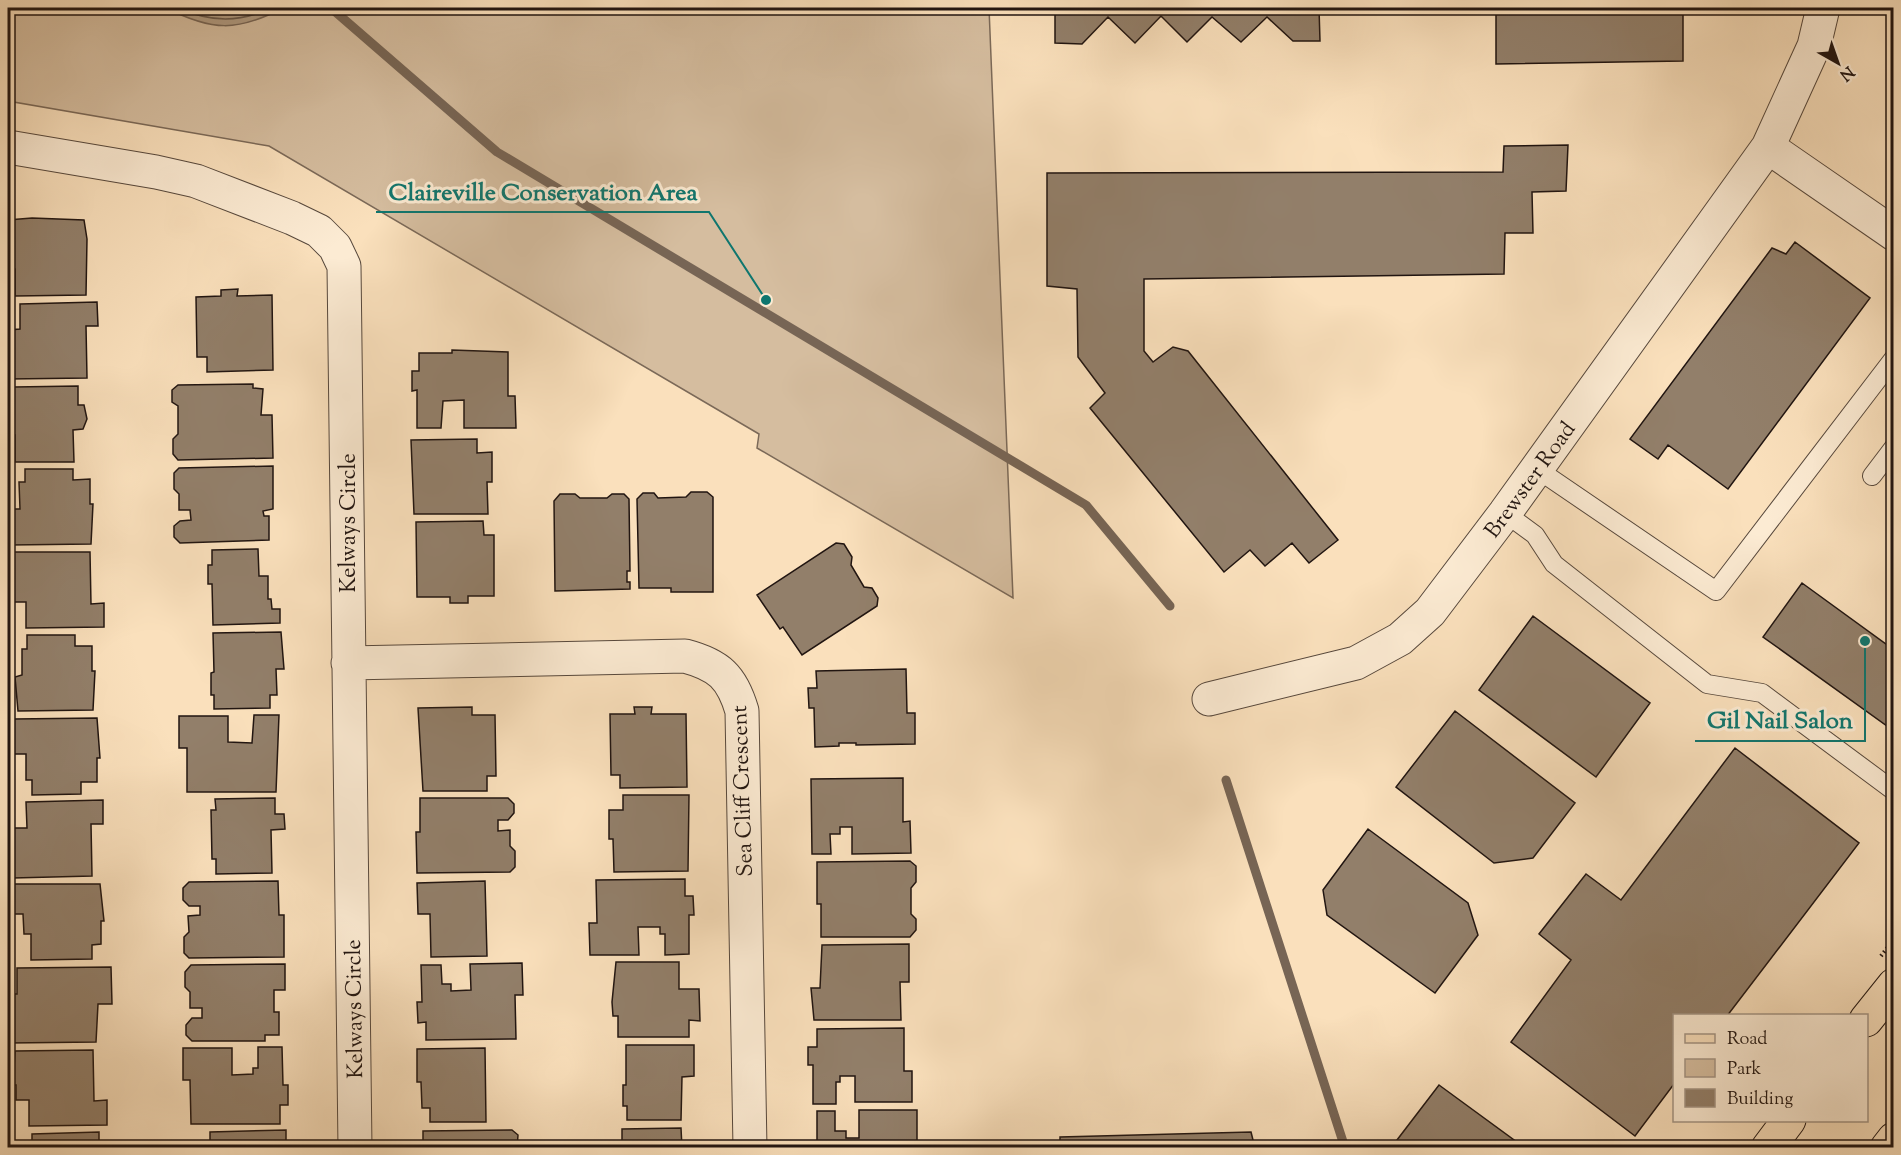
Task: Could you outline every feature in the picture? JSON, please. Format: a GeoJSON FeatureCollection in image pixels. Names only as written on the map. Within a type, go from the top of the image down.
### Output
{"type":"FeatureCollection","features":[{"type":"Feature","properties":{"kind":"main road"},"geometry":{"type":"LineString","coordinates":[[1868,1017],[1893,985]]}},
{"type":"Feature","properties":{"kind":"main road"},"geometry":{"type":"LineString","coordinates":[[1768,1148],[1788,1122]]}},
{"type":"Feature","properties":{"kind":"main road"},"geometry":{"type":"LineString","coordinates":[[1887,1148],[1893,1139]]}},
{"type":"Feature","properties":{"kind":"street","name":"Brewster Road"},"geometry":{"type":"LineString","coordinates":[[1209,699],[1356,663],[1400,639],[1430,612],[1537,469],[1768,147],[1814,46],[1823,8]]}},
{"type":"Feature","properties":{"kind":"street","name":"Kelways Circle"},"geometry":{"type":"LineString","coordinates":[[8,147],[196,181],[292,218],[319,231],[335,247],[344,266],[355,1148]]}},
{"type":"Feature","properties":{"kind":"street"},"geometry":{"type":"LineString","coordinates":[[1768,147],[1893,234]]}},
{"type":"Feature","properties":{"kind":"street","name":"Sea Cliff Crescent"},"geometry":{"type":"LineString","coordinates":[[348,663],[685,656],[705,662],[723,673],[736,691],[742,711],[750,1148]]}},
{"type":"Feature","properties":{"kind":"lane"},"geometry":{"type":"LineString","coordinates":[[1537,469],[1716,591],[1893,358]]}},
{"type":"Feature","properties":{"kind":"lane"},"geometry":{"type":"LineString","coordinates":[[1872,476],[1893,447]]}},
{"type":"Feature","properties":{"kind":"lane"},"geometry":{"type":"LineString","coordinates":[[1505,513],[1534,535],[1554,564],[1707,684],[1762,693],[1893,791]]}},
{"type":"Feature","properties":{"kind":"green space"},"geometry":{"type":"Polygon","coordinates":[[[8,8],[989,8],[1013,598],[757,448],[759,434],[269,146],[8,101],[8,8]]]}},
{"type":"Feature","properties":{"kind":"water"},"geometry":{"type":"Polygon","coordinates":[[[166,8],[283,8],[252,21],[224,26],[197,21],[166,8]]]}},
{"type":"Feature","properties":{"kind":"building"},"geometry":{"type":"Polygon","coordinates":[[[1055,8],[1319,8],[1320,41],[1293,41],[1267,17],[1241,42],[1212,17],[1187,42],[1161,16],[1135,43],[1108,17],[1082,44],[1055,43],[1055,8]]]}},
{"type":"Feature","properties":{"kind":"building"},"geometry":{"type":"Polygon","coordinates":[[[1496,8],[1683,8],[1683,61],[1496,64],[1496,8]]]}},
{"type":"Feature","properties":{"kind":"building"},"geometry":{"type":"Polygon","coordinates":[[[1568,145],[1566,191],[1532,192],[1533,233],[1505,233],[1504,274],[1144,279],[1144,351],[1153,362],[1173,347],[1188,351],[1338,540],[1309,563],[1292,543],[1265,566],[1250,550],[1224,572],[1090,408],[1105,393],[1078,357],[1077,289],[1047,286],[1047,173],[1503,172],[1504,146],[1568,145]]]}},
{"type":"Feature","properties":{"kind":"building"},"geometry":{"type":"Polygon","coordinates":[[[32,218],[84,220],[87,239],[86,295],[15,296],[15,269],[8,270],[8,220],[32,218]]]}},
{"type":"Feature","properties":{"kind":"building"},"geometry":{"type":"Polygon","coordinates":[[[1795,242],[1870,298],[1728,489],[1668,445],[1658,459],[1630,439],[1772,248],[1786,254],[1795,242]]]}},
{"type":"Feature","properties":{"kind":"building"},"geometry":{"type":"Polygon","coordinates":[[[238,289],[237,296],[272,295],[273,370],[207,372],[207,357],[197,357],[196,297],[221,296],[221,290],[238,289]]]}},
{"type":"Feature","properties":{"kind":"building"},"geometry":{"type":"Polygon","coordinates":[[[97,302],[98,326],[86,326],[87,378],[8,379],[8,330],[20,329],[20,304],[97,302]]]}},
{"type":"Feature","properties":{"kind":"building"},"geometry":{"type":"Polygon","coordinates":[[[452,350],[508,352],[508,396],[515,396],[516,428],[464,428],[464,400],[443,401],[441,428],[417,428],[417,390],[412,391],[412,371],[419,371],[419,353],[452,353],[452,350]]]}},
{"type":"Feature","properties":{"kind":"building"},"geometry":{"type":"Polygon","coordinates":[[[253,384],[253,388],[263,389],[261,415],[272,415],[273,458],[178,460],[173,454],[173,439],[178,434],[178,406],[172,402],[172,390],[178,385],[253,384]]]}},
{"type":"Feature","properties":{"kind":"building"},"geometry":{"type":"Polygon","coordinates":[[[78,386],[78,405],[84,405],[87,419],[83,429],[73,430],[74,462],[15,462],[15,435],[12,435],[12,417],[9,417],[9,403],[14,403],[14,387],[78,386]]]}},
{"type":"Feature","properties":{"kind":"building"},"geometry":{"type":"Polygon","coordinates":[[[477,439],[477,453],[492,452],[492,482],[487,482],[488,514],[414,514],[411,440],[477,439]]]}},
{"type":"Feature","properties":{"kind":"building"},"geometry":{"type":"Polygon","coordinates":[[[273,466],[273,509],[263,511],[264,516],[269,516],[269,540],[180,543],[174,537],[174,526],[180,521],[191,520],[190,510],[179,510],[179,494],[174,489],[174,473],[179,468],[273,466]]]}},
{"type":"Feature","properties":{"kind":"building"},"geometry":{"type":"Polygon","coordinates":[[[25,469],[73,469],[73,480],[90,479],[90,504],[93,504],[91,544],[9,545],[8,509],[20,509],[19,482],[25,482],[25,469]]]}},
{"type":"Feature","properties":{"kind":"building"},"geometry":{"type":"Polygon","coordinates":[[[691,492],[707,492],[713,497],[713,592],[671,592],[671,588],[639,588],[637,499],[643,493],[654,493],[658,498],[686,497],[691,492]]]}},
{"type":"Feature","properties":{"kind":"building"},"geometry":{"type":"Polygon","coordinates":[[[560,494],[575,494],[580,498],[607,498],[612,494],[624,494],[629,499],[630,571],[627,571],[627,582],[630,582],[630,589],[555,591],[554,501],[560,494]]]}},
{"type":"Feature","properties":{"kind":"building"},"geometry":{"type":"Polygon","coordinates":[[[483,521],[484,535],[494,535],[494,596],[468,596],[468,603],[450,603],[450,597],[417,597],[416,522],[483,521]]]}},
{"type":"Feature","properties":{"kind":"building"},"geometry":{"type":"Polygon","coordinates":[[[836,543],[844,544],[852,557],[851,565],[864,587],[872,588],[878,598],[877,606],[802,655],[783,627],[780,629],[757,595],[836,543]]]}},
{"type":"Feature","properties":{"kind":"building"},"geometry":{"type":"Polygon","coordinates":[[[258,549],[259,576],[268,576],[268,599],[271,599],[272,609],[280,609],[280,623],[213,625],[212,584],[208,584],[208,565],[212,565],[212,550],[258,549]]]}},
{"type":"Feature","properties":{"kind":"building"},"geometry":{"type":"Polygon","coordinates":[[[11,552],[90,552],[91,604],[104,603],[104,627],[26,628],[26,602],[13,602],[12,587],[10,587],[11,552]]]}},
{"type":"Feature","properties":{"kind":"building"},"geometry":{"type":"Polygon","coordinates":[[[1802,583],[1894,650],[1894,731],[1763,637],[1802,583]]]}},
{"type":"Feature","properties":{"kind":"building"},"geometry":{"type":"Polygon","coordinates":[[[1533,616],[1650,703],[1596,777],[1479,690],[1533,616]]]}},
{"type":"Feature","properties":{"kind":"building"},"geometry":{"type":"Polygon","coordinates":[[[281,632],[284,669],[276,669],[277,695],[270,695],[270,708],[214,709],[214,695],[211,695],[211,673],[214,672],[213,633],[281,632]]]}},
{"type":"Feature","properties":{"kind":"building"},"geometry":{"type":"Polygon","coordinates":[[[27,635],[75,635],[75,646],[92,646],[92,671],[95,671],[93,710],[18,711],[15,677],[22,675],[22,649],[27,649],[27,635]]]}},
{"type":"Feature","properties":{"kind":"building"},"geometry":{"type":"Polygon","coordinates":[[[906,669],[907,713],[915,713],[915,744],[839,743],[839,746],[815,747],[814,708],[809,708],[808,688],[817,688],[816,671],[906,669]]]}},
{"type":"Feature","properties":{"kind":"building"},"geometry":{"type":"Polygon","coordinates":[[[472,707],[472,715],[495,715],[496,776],[487,776],[487,791],[423,791],[418,708],[472,707]]]}},
{"type":"Feature","properties":{"kind":"building"},"geometry":{"type":"Polygon","coordinates":[[[634,707],[652,707],[651,714],[686,714],[687,787],[620,788],[620,775],[611,775],[610,714],[635,714],[634,707]]]}},
{"type":"Feature","properties":{"kind":"building"},"geometry":{"type":"Polygon","coordinates":[[[1455,711],[1575,803],[1533,858],[1494,863],[1396,787],[1455,711]]]}},
{"type":"Feature","properties":{"kind":"building"},"geometry":{"type":"Polygon","coordinates":[[[254,715],[279,715],[276,792],[187,792],[187,748],[179,748],[179,716],[228,716],[228,742],[252,743],[254,715]]]}},
{"type":"Feature","properties":{"kind":"building"},"geometry":{"type":"Polygon","coordinates":[[[97,718],[100,758],[97,758],[97,782],[81,782],[81,794],[32,795],[32,780],[26,780],[26,754],[13,754],[14,719],[97,718]]]}},
{"type":"Feature","properties":{"kind":"building"},"geometry":{"type":"Polygon","coordinates":[[[1735,748],[1859,843],[1729,1014],[1673,1014],[1673,1085],[1635,1136],[1511,1042],[1571,960],[1539,934],[1586,874],[1621,900],[1735,748]]]}},
{"type":"Feature","properties":{"kind":"building"},"geometry":{"type":"Polygon","coordinates":[[[903,778],[903,822],[910,821],[911,853],[852,854],[852,827],[840,827],[840,834],[830,834],[831,854],[812,854],[811,779],[903,778]]]}},
{"type":"Feature","properties":{"kind":"building"},"geometry":{"type":"Polygon","coordinates":[[[623,795],[689,795],[688,871],[614,872],[613,839],[609,839],[609,810],[623,810],[623,795]]]}},
{"type":"Feature","properties":{"kind":"building"},"geometry":{"type":"Polygon","coordinates":[[[275,798],[275,814],[284,814],[285,829],[271,830],[272,873],[216,874],[216,859],[212,859],[211,810],[216,810],[215,799],[275,798]]]}},
{"type":"Feature","properties":{"kind":"building"},"geometry":{"type":"Polygon","coordinates":[[[420,798],[508,798],[514,804],[514,813],[508,820],[498,820],[498,831],[510,830],[510,846],[515,851],[515,867],[510,872],[417,873],[416,832],[420,832],[420,798]]]}},
{"type":"Feature","properties":{"kind":"building"},"geometry":{"type":"Polygon","coordinates":[[[103,800],[103,824],[91,824],[92,876],[13,878],[11,843],[14,843],[14,828],[27,828],[26,802],[103,800]]]}},
{"type":"Feature","properties":{"kind":"building"},"geometry":{"type":"Polygon","coordinates":[[[1368,829],[1468,903],[1478,935],[1435,993],[1327,915],[1323,890],[1368,829]]]}},
{"type":"Feature","properties":{"kind":"building"},"geometry":{"type":"Polygon","coordinates":[[[910,861],[916,866],[916,882],[911,888],[911,914],[916,919],[916,930],[910,937],[821,937],[821,904],[817,904],[817,862],[910,861]]]}},
{"type":"Feature","properties":{"kind":"building"},"geometry":{"type":"Polygon","coordinates":[[[685,879],[685,896],[693,896],[694,915],[689,915],[689,954],[665,955],[665,934],[660,934],[660,927],[638,927],[639,955],[590,955],[589,923],[597,923],[596,880],[685,879]]]}},
{"type":"Feature","properties":{"kind":"building"},"geometry":{"type":"Polygon","coordinates":[[[278,881],[279,915],[284,915],[284,957],[189,958],[184,953],[184,937],[189,932],[188,916],[200,915],[200,906],[189,906],[183,900],[183,888],[189,882],[278,881]]]}},
{"type":"Feature","properties":{"kind":"building"},"geometry":{"type":"Polygon","coordinates":[[[485,881],[487,956],[431,957],[430,914],[418,914],[417,883],[485,881]]]}},
{"type":"Feature","properties":{"kind":"building"},"geometry":{"type":"Polygon","coordinates":[[[14,884],[100,884],[104,921],[101,921],[101,944],[92,945],[92,959],[31,960],[31,934],[24,934],[23,914],[13,914],[14,884]]]}},
{"type":"Feature","properties":{"kind":"building"},"geometry":{"type":"Polygon","coordinates":[[[909,944],[909,982],[900,982],[901,1020],[814,1020],[811,988],[820,988],[822,945],[909,944]]]}},
{"type":"Feature","properties":{"kind":"building"},"geometry":{"type":"Polygon","coordinates":[[[616,962],[679,962],[679,989],[699,989],[700,1021],[689,1020],[689,1037],[618,1037],[618,1016],[613,1016],[612,1002],[616,962]]]}},
{"type":"Feature","properties":{"kind":"building"},"geometry":{"type":"Polygon","coordinates":[[[522,963],[523,995],[515,995],[516,1039],[426,1040],[426,1022],[418,1023],[417,1002],[422,1002],[421,965],[441,965],[442,984],[451,984],[451,991],[471,990],[470,964],[522,963]]]}},
{"type":"Feature","properties":{"kind":"building"},"geometry":{"type":"Polygon","coordinates":[[[285,964],[285,990],[274,990],[274,1012],[279,1012],[279,1035],[265,1035],[265,1041],[192,1041],[186,1035],[186,1025],[192,1018],[202,1018],[202,1008],[190,1008],[190,992],[185,987],[185,972],[191,965],[285,964]]]}},
{"type":"Feature","properties":{"kind":"building"},"geometry":{"type":"Polygon","coordinates":[[[111,967],[112,1004],[98,1004],[96,1042],[9,1043],[8,994],[17,994],[17,968],[111,967]]]}},
{"type":"Feature","properties":{"kind":"building"},"geometry":{"type":"Polygon","coordinates":[[[904,1028],[904,1071],[912,1071],[912,1102],[855,1102],[855,1076],[840,1076],[840,1082],[836,1082],[836,1104],[813,1104],[813,1065],[808,1065],[808,1047],[817,1047],[817,1029],[904,1028]]]}},
{"type":"Feature","properties":{"kind":"building"},"geometry":{"type":"Polygon","coordinates":[[[626,1045],[694,1045],[694,1076],[682,1077],[681,1120],[627,1120],[627,1106],[623,1106],[623,1085],[626,1085],[626,1045]]]}},
{"type":"Feature","properties":{"kind":"building"},"geometry":{"type":"Polygon","coordinates":[[[258,1047],[282,1047],[283,1085],[288,1085],[288,1105],[280,1105],[280,1124],[191,1124],[190,1080],[183,1080],[183,1048],[232,1048],[232,1075],[253,1074],[253,1068],[258,1068],[258,1047]]]}},
{"type":"Feature","properties":{"kind":"building"},"geometry":{"type":"Polygon","coordinates":[[[485,1048],[486,1122],[430,1122],[430,1108],[422,1108],[421,1082],[417,1082],[417,1049],[485,1048]]]}},
{"type":"Feature","properties":{"kind":"building"},"geometry":{"type":"Polygon","coordinates":[[[93,1050],[94,1101],[107,1100],[107,1125],[29,1126],[29,1100],[16,1100],[16,1085],[13,1085],[15,1051],[93,1050]]]}},
{"type":"Feature","properties":{"kind":"building"},"geometry":{"type":"Polygon","coordinates":[[[1439,1085],[1525,1148],[1400,1148],[1397,1140],[1439,1085]]]}},
{"type":"Feature","properties":{"kind":"building"},"geometry":{"type":"Polygon","coordinates":[[[859,1110],[917,1110],[917,1142],[910,1141],[910,1148],[817,1148],[817,1111],[835,1111],[835,1131],[846,1131],[846,1138],[859,1138],[859,1110]]]}},
{"type":"Feature","properties":{"kind":"building"},"geometry":{"type":"Polygon","coordinates":[[[681,1128],[682,1148],[618,1148],[618,1144],[622,1144],[622,1129],[681,1128]]]}},
{"type":"Feature","properties":{"kind":"building"},"geometry":{"type":"Polygon","coordinates":[[[286,1130],[286,1148],[210,1148],[210,1132],[286,1130]]]}},
{"type":"Feature","properties":{"kind":"building"},"geometry":{"type":"Polygon","coordinates":[[[512,1130],[518,1135],[517,1148],[423,1148],[423,1131],[512,1130]]]}},
{"type":"Feature","properties":{"kind":"building"},"geometry":{"type":"Polygon","coordinates":[[[99,1132],[99,1148],[32,1148],[32,1134],[99,1132]]]}},
{"type":"Feature","properties":{"kind":"building"},"geometry":{"type":"Polygon","coordinates":[[[1251,1132],[1255,1148],[1060,1148],[1060,1137],[1251,1132]]]}},
{"type":"Feature","properties":{"kind":"waterway"},"geometry":{"type":"LineString","coordinates":[[331,8],[497,152],[1086,505],[1170,606]]}},
{"type":"Feature","properties":{"kind":"waterway"},"geometry":{"type":"LineString","coordinates":[[1226,780],[1345,1148]]}},
{"type":"Feature","properties":{"kind":"place","name":"Claireville Conservation Area"},"geometry":{"type":"Point","coordinates":[766,300]}},
{"type":"Feature","properties":{"kind":"place","name":"Gil Nail Salon"},"geometry":{"type":"Point","coordinates":[1865,641]}}]}
